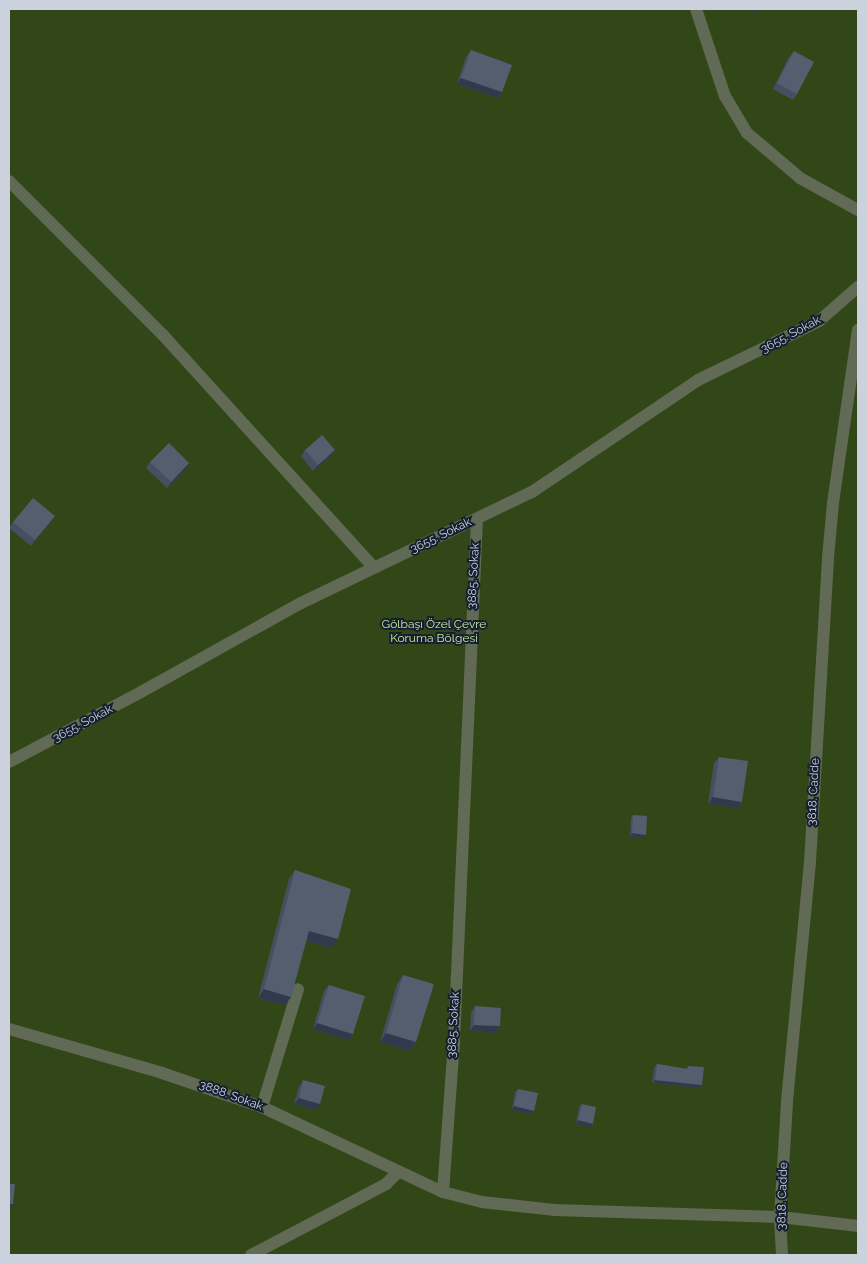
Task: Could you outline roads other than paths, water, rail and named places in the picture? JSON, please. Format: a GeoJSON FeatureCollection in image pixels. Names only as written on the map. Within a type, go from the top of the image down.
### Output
{"type":"FeatureCollection","features":[{"type":"Feature","properties":{"kind":"street"},"geometry":{"type":"LineString","coordinates":[[696,9],[725,96],[747,133],[800,178],[858,210]]}},
{"type":"Feature","properties":{"kind":"street"},"geometry":{"type":"LineString","coordinates":[[9,181],[163,335],[374,568]]}},
{"type":"Feature","properties":{"kind":"street","name":"3655. Sokak"},"geometry":{"type":"LineString","coordinates":[[9,762],[141,692],[300,603],[477,519],[560,476],[698,380],[820,321],[858,287]]}},
{"type":"Feature","properties":{"kind":"street","name":"3818. Cadde"},"geometry":{"type":"LineString","coordinates":[[782,1255],[780,1218],[790,1065],[810,862],[818,690],[833,503],[858,330]]}},
{"type":"Feature","properties":{"kind":"street","name":"3885. Sokak"},"geometry":{"type":"LineString","coordinates":[[443,1192],[454,1042],[477,519]]}},
{"type":"Feature","properties":{"kind":"street"},"geometry":{"type":"LineString","coordinates":[[262,1107],[298,988]]}},
{"type":"Feature","properties":{"kind":"street","name":"3888. Sokak"},"geometry":{"type":"LineString","coordinates":[[9,1029],[162,1073],[262,1107],[443,1192]]}},
{"type":"Feature","properties":{"kind":"street"},"geometry":{"type":"LineString","coordinates":[[251,1255],[386,1184],[398,1172]]}},
{"type":"Feature","properties":{"kind":"street"},"geometry":{"type":"LineString","coordinates":[[443,1192],[482,1202],[546,1209],[780,1218],[858,1226]]}},
{"type":"Feature","properties":{"kind":"park label","name":"Gölbaşı Özel Çevre Koruma Bölgesi"},"geometry":{"type":"Point","coordinates":[434,632]}}]}
